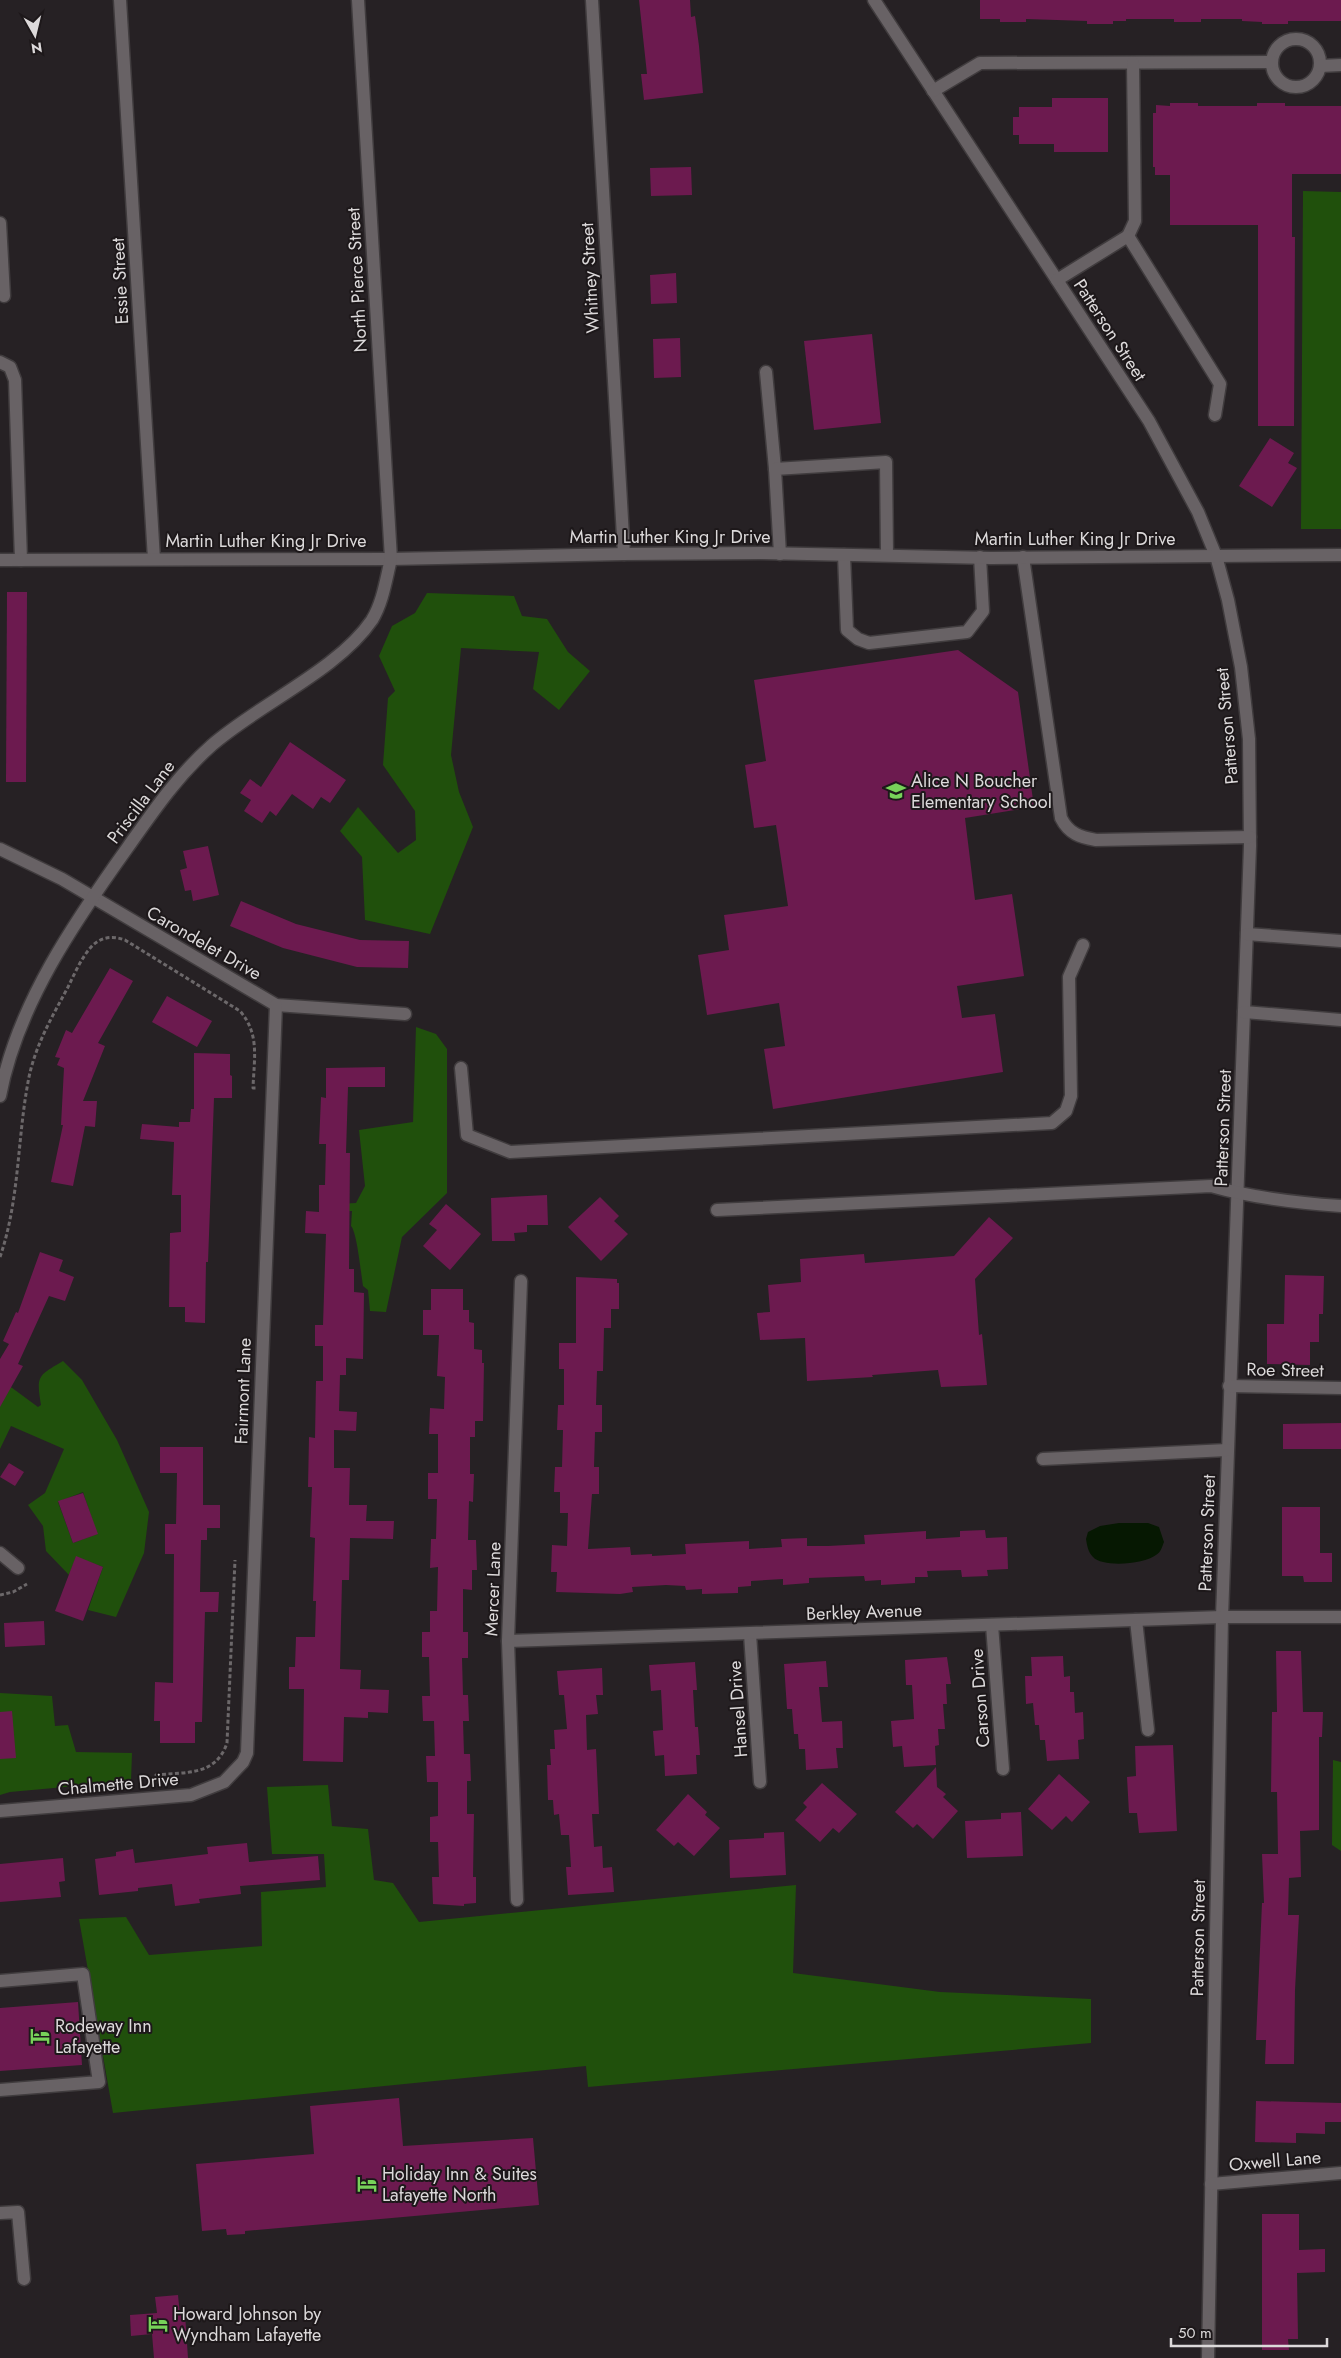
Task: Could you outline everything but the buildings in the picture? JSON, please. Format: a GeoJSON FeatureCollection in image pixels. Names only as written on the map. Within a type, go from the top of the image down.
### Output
{"type":"FeatureCollection","features":[{"type":"Feature","properties":{"kind":"street","name":"Essie Street"},"geometry":{"type":"LineString","coordinates":[[120,0],[154,559]]}},
{"type":"Feature","properties":{"kind":"street","name":"North Pierce Street"},"geometry":{"type":"LineString","coordinates":[[358,0],[391,559]]}},
{"type":"Feature","properties":{"kind":"street","name":"Whitney Street"},"geometry":{"type":"LineString","coordinates":[[592,0],[624,554]]}},
{"type":"Feature","properties":{"kind":"street","name":"Patterson Street"},"geometry":{"type":"LineString","coordinates":[[874,0],[1149,420],[1198,512],[1216,556],[1228,600],[1246,701],[1250,783],[1250,837],[1239,1194],[1229,1386],[1222,1616],[1208,2358]]}},
{"type":"Feature","properties":{"kind":"street"},"geometry":{"type":"LineString","coordinates":[[1298,39],[1305,41],[1316,51],[1320,66],[1313,80],[1298,87],[1282,83],[1276,77],[1272,62],[1273,55],[1283,43],[1298,39]]}},
{"type":"Feature","properties":{"kind":"street"},"geometry":{"type":"LineString","coordinates":[[933,91],[980,63],[1272,62]]}},
{"type":"Feature","properties":{"kind":"street"},"geometry":{"type":"LineString","coordinates":[[1056,280],[1128,236],[1135,221],[1133,63]]}},
{"type":"Feature","properties":{"kind":"street"},"geometry":{"type":"LineString","coordinates":[[1320,66],[1341,66]]}},
{"type":"Feature","properties":{"kind":"street"},"geometry":{"type":"LineString","coordinates":[[0,223],[4,296]]}},
{"type":"Feature","properties":{"kind":"street"},"geometry":{"type":"LineString","coordinates":[[1128,236],[1220,384],[1215,415]]}},
{"type":"Feature","properties":{"kind":"street"},"geometry":{"type":"LineString","coordinates":[[0,362],[10,367],[15,380],[21,560]]}},
{"type":"Feature","properties":{"kind":"street"},"geometry":{"type":"LineString","coordinates":[[766,372],[780,554]]}},
{"type":"Feature","properties":{"kind":"street"},"geometry":{"type":"LineString","coordinates":[[775,470],[886,462],[887,556]]}},
{"type":"Feature","properties":{"kind":"street","name":"Martin Luther King Jr Drive"},"geometry":{"type":"LineString","coordinates":[[0,560],[391,559],[624,554],[780,554],[980,558],[1341,555]]}},
{"type":"Feature","properties":{"kind":"street"},"geometry":{"type":"LineString","coordinates":[[844,555],[847,630],[858,639],[869,643],[967,632],[983,611],[980,558]]}},
{"type":"Feature","properties":{"kind":"street"},"geometry":{"type":"LineString","coordinates":[[1023,557],[1061,818],[1067,829],[1080,837],[1096,840],[1250,837]]}},
{"type":"Feature","properties":{"kind":"street","name":"Priscilla Lane"},"geometry":{"type":"LineString","coordinates":[[0,1096],[14,1042],[34,995],[92,898],[173,784],[242,721],[329,663],[357,638],[372,619],[380,604],[391,559]]}},
{"type":"Feature","properties":{"kind":"street","name":"Carondelet Drive"},"geometry":{"type":"LineString","coordinates":[[0,849],[54,875],[276,1005],[406,1014]]}},
{"type":"Feature","properties":{"kind":"street"},"geometry":{"type":"LineString","coordinates":[[1247,934],[1341,941]]}},
{"type":"Feature","properties":{"kind":"street"},"geometry":{"type":"LineString","coordinates":[[462,1068],[467,1135],[510,1152],[1052,1123],[1066,1111],[1071,1096],[1069,976],[1083,945]]}},
{"type":"Feature","properties":{"kind":"street","name":"Fairmont Lane"},"geometry":{"type":"LineString","coordinates":[[233,1774],[243,1762],[249,1742],[276,1005]]}},
{"type":"Feature","properties":{"kind":"street"},"geometry":{"type":"LineString","coordinates":[[1244,1012],[1341,1020]]}},
{"type":"Feature","properties":{"kind":"street"},"geometry":{"type":"LineString","coordinates":[[717,1210],[1210,1186],[1239,1194],[1304,1204],[1341,1206]]}},
{"type":"Feature","properties":{"kind":"street","name":"Mercer Lane"},"geometry":{"type":"LineString","coordinates":[[518,1900],[508,1642],[522,1281]]}},
{"type":"Feature","properties":{"kind":"street","name":"Roe Street"},"geometry":{"type":"LineString","coordinates":[[1229,1386],[1341,1388]]}},
{"type":"Feature","properties":{"kind":"street"},"geometry":{"type":"LineString","coordinates":[[1043,1459],[1227,1450]]}},
{"type":"Feature","properties":{"kind":"street"},"geometry":{"type":"LineString","coordinates":[[0,1553],[18,1568]]}},
{"type":"Feature","properties":{"kind":"street","name":"Berkley Avenue"},"geometry":{"type":"LineString","coordinates":[[508,1642],[1222,1616],[1341,1617]]}},
{"type":"Feature","properties":{"kind":"street"},"geometry":{"type":"LineString","coordinates":[[1136,1620],[1148,1730]]}},
{"type":"Feature","properties":{"kind":"street","name":"Carson Drive"},"geometry":{"type":"LineString","coordinates":[[992,1625],[1002,1769]]}},
{"type":"Feature","properties":{"kind":"street","name":"Hansel Drive"},"geometry":{"type":"LineString","coordinates":[[750,1634],[760,1782]]}},
{"type":"Feature","properties":{"kind":"street","name":"Chalmette Drive"},"geometry":{"type":"LineString","coordinates":[[0,1811],[157,1798],[203,1792],[224,1782],[233,1774]]}},
{"type":"Feature","properties":{"kind":"street"},"geometry":{"type":"LineString","coordinates":[[0,1981],[83,1974],[99,2082],[0,2090]]}},
{"type":"Feature","properties":{"kind":"street","name":"Oxwell Lane"},"geometry":{"type":"LineString","coordinates":[[1211,2184],[1341,2173]]}},
{"type":"Feature","properties":{"kind":"street"},"geometry":{"type":"LineString","coordinates":[[0,2213],[18,2212],[24,2280]]}},
{"type":"Feature","properties":{"kind":"path"},"geometry":{"type":"LineString","coordinates":[[0,1257],[12,1213],[29,1078],[38,1042],[85,957],[94,945],[105,938],[117,937],[125,940],[240,1011],[252,1026],[253,1088],[273,1089]]}},
{"type":"Feature","properties":{"kind":"path"},"geometry":{"type":"LineString","coordinates":[[157,1798],[156,1775],[195,1771],[213,1765],[223,1754],[227,1743],[235,1560]]}},
{"type":"Feature","properties":{"kind":"path"},"geometry":{"type":"LineString","coordinates":[[0,1595],[14,1592],[27,1584]]}},
{"type":"Feature","properties":{"kind":"green space"},"geometry":{"type":"Polygon","coordinates":[[[1303,191],[1341,192],[1341,529],[1301,529],[1303,191]]]}},
{"type":"Feature","properties":{"kind":"green space"},"geometry":{"type":"Polygon","coordinates":[[[427,593],[514,596],[522,616],[547,619],[568,652],[590,671],[559,710],[533,689],[539,652],[461,648],[451,755],[459,792],[473,827],[430,934],[365,920],[362,857],[340,831],[358,807],[398,853],[416,840],[415,811],[383,765],[388,698],[395,691],[379,656],[392,626],[415,613],[427,593]]]}},
{"type":"Feature","properties":{"kind":"green space"},"geometry":{"type":"Polygon","coordinates":[[[416,1027],[436,1034],[447,1049],[447,1193],[402,1237],[386,1312],[370,1311],[368,1290],[363,1286],[357,1244],[351,1226],[352,1211],[338,1211],[338,1204],[356,1203],[365,1186],[359,1130],[413,1122],[416,1027]]]}},
{"type":"Feature","properties":{"kind":"green space"},"geometry":{"type":"Polygon","coordinates":[[[63,1361],[82,1380],[117,1440],[149,1512],[144,1553],[116,1617],[88,1610],[103,1567],[76,1557],[69,1575],[46,1551],[43,1526],[28,1505],[45,1493],[64,1449],[11,1426],[0,1449],[0,1379],[38,1407],[41,1405],[39,1382],[41,1377],[63,1361]],[[83,1492],[58,1502],[73,1543],[97,1534],[83,1492]]]}},
{"type":"Feature","properties":{"kind":"green space"},"geometry":{"type":"Polygon","coordinates":[[[0,1693],[52,1696],[55,1726],[68,1725],[76,1752],[132,1753],[131,1781],[10,1792],[0,1795],[0,1693]]]}},
{"type":"Feature","properties":{"kind":"green space"},"geometry":{"type":"Polygon","coordinates":[[[1333,1760],[1341,1762],[1341,1851],[1332,1845],[1333,1760]]]}},
{"type":"Feature","properties":{"kind":"green space"},"geometry":{"type":"Polygon","coordinates":[[[328,1785],[332,1826],[368,1829],[374,1880],[393,1883],[419,1922],[796,1885],[793,1973],[940,1992],[1091,1999],[1091,2043],[588,2087],[586,2066],[113,2113],[79,1919],[126,1917],[149,1955],[262,1946],[261,1892],[326,1887],[324,1854],[272,1854],[267,1787],[328,1785]]]}},
{"type":"Feature","properties":{"kind":"shaded area"},"geometry":{"type":"Polygon","coordinates":[[[1119,1523],[1148,1523],[1159,1527],[1164,1542],[1158,1554],[1143,1561],[1124,1564],[1106,1563],[1093,1557],[1089,1551],[1086,1539],[1088,1532],[1100,1526],[1119,1523]]]}},
{"type":"Feature","properties":{"kind":"place","name":"Alice N Boucher Elementary School"},"geometry":{"type":"Point","coordinates":[896,791]}},
{"type":"Feature","properties":{"kind":"place","name":"Rodeway Inn Lafayette"},"geometry":{"type":"Point","coordinates":[40,2036]}},
{"type":"Feature","properties":{"kind":"place","name":"Holiday Inn & Suites Lafayette North"},"geometry":{"type":"Point","coordinates":[367,2184]}},
{"type":"Feature","properties":{"kind":"place","name":"Howard Johnson by Wyndham Lafayette"},"geometry":{"type":"Point","coordinates":[158,2324]}}]}
